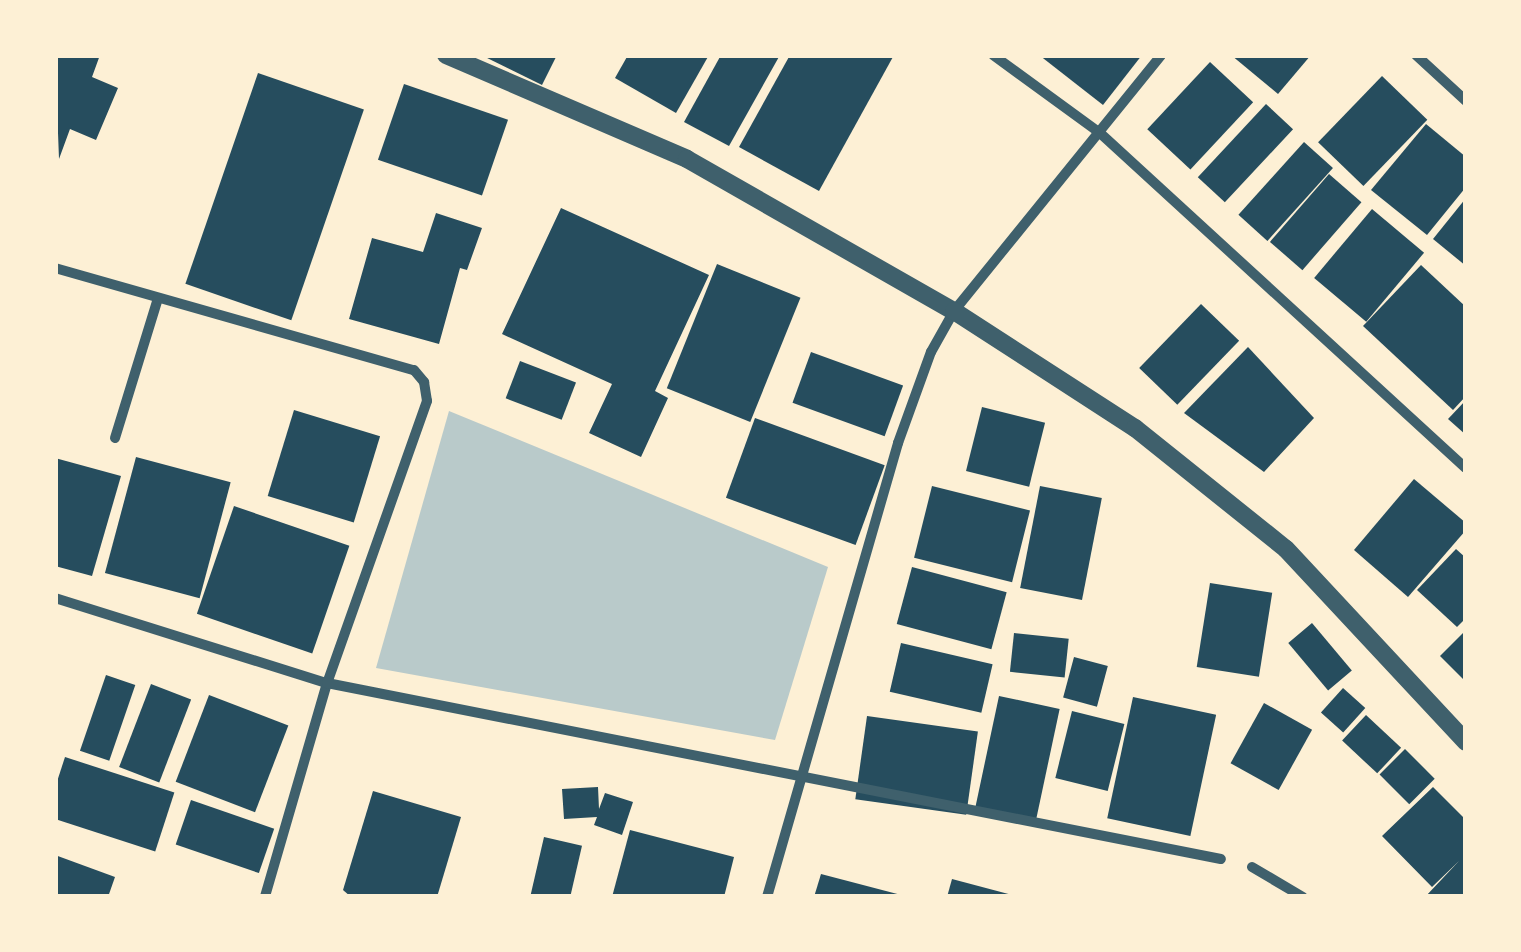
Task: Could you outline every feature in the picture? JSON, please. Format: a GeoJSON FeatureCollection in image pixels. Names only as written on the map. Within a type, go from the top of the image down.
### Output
{"type":"FeatureCollection","features":[{"type":"Feature","properties":{"kind":"street"},"geometry":{"type":"LineString","coordinates":[[446,55],[687,160],[954,311],[1134,428],[1214,488],[1327,590],[1466,742]]}},
{"type":"Feature","properties":{"kind":"street"},"geometry":{"type":"LineString","coordinates":[[994,55],[1100,133],[1466,468]]}},
{"type":"Feature","properties":{"kind":"street"},"geometry":{"type":"LineString","coordinates":[[767,897],[898,442],[931,352],[954,311],[1161,55]]}},
{"type":"Feature","properties":{"kind":"street"},"geometry":{"type":"LineString","coordinates":[[1416,55],[1466,102]]}},
{"type":"Feature","properties":{"kind":"street"},"geometry":{"type":"LineString","coordinates":[[55,268],[414,370],[424,382],[427,401],[327,683],[265,897]]}},
{"type":"Feature","properties":{"kind":"street"},"geometry":{"type":"LineString","coordinates":[[116,438],[158,298]]}},
{"type":"Feature","properties":{"kind":"street"},"geometry":{"type":"LineString","coordinates":[[55,598],[327,683],[1221,859]]}},
{"type":"Feature","properties":{"kind":"street"},"geometry":{"type":"LineString","coordinates":[[1252,867],[1303,897]]}},
{"type":"Feature","properties":{"kind":"shaded area"},"geometry":{"type":"Polygon","coordinates":[[[449,411],[828,567],[775,740],[376,668],[449,411]]]}},
{"type":"Feature","properties":{"kind":"building"},"geometry":{"type":"Polygon","coordinates":[[[55,55],[100,55],[92,77],[118,88],[96,140],[70,129],[59,159],[55,55]]]}},
{"type":"Feature","properties":{"kind":"building"},"geometry":{"type":"Polygon","coordinates":[[[481,55],[557,55],[542,85],[481,55]]]}},
{"type":"Feature","properties":{"kind":"building"},"geometry":{"type":"Polygon","coordinates":[[[628,55],[709,55],[676,113],[615,78],[628,55]]]}},
{"type":"Feature","properties":{"kind":"building"},"geometry":{"type":"Polygon","coordinates":[[[721,55],[780,55],[729,146],[684,122],[721,55]]]}},
{"type":"Feature","properties":{"kind":"building"},"geometry":{"type":"Polygon","coordinates":[[[790,55],[894,55],[819,191],[739,147],[790,55]]]}},
{"type":"Feature","properties":{"kind":"building"},"geometry":{"type":"Polygon","coordinates":[[[1039,55],[1142,55],[1103,105],[1039,55]]]}},
{"type":"Feature","properties":{"kind":"building"},"geometry":{"type":"Polygon","coordinates":[[[1231,55],[1311,55],[1278,94],[1231,55]]]}},
{"type":"Feature","properties":{"kind":"building"},"geometry":{"type":"Polygon","coordinates":[[[1210,62],[1253,102],[1190,170],[1147,129],[1210,62]]]}},
{"type":"Feature","properties":{"kind":"building"},"geometry":{"type":"Polygon","coordinates":[[[258,73],[364,109],[291,320],[185,284],[258,73]]]}},
{"type":"Feature","properties":{"kind":"building"},"geometry":{"type":"Polygon","coordinates":[[[1382,76],[1427,120],[1363,186],[1318,142],[1382,76]]]}},
{"type":"Feature","properties":{"kind":"building"},"geometry":{"type":"Polygon","coordinates":[[[404,84],[508,120],[482,195],[378,160],[404,84]]]}},
{"type":"Feature","properties":{"kind":"building"},"geometry":{"type":"Polygon","coordinates":[[[1266,104],[1293,129],[1225,202],[1198,177],[1266,104]]]}},
{"type":"Feature","properties":{"kind":"building"},"geometry":{"type":"Polygon","coordinates":[[[1426,124],[1466,157],[1466,187],[1427,235],[1371,190],[1426,124]]]}},
{"type":"Feature","properties":{"kind":"building"},"geometry":{"type":"Polygon","coordinates":[[[1304,142],[1333,168],[1267,241],[1238,215],[1304,142]]]}},
{"type":"Feature","properties":{"kind":"building"},"geometry":{"type":"Polygon","coordinates":[[[1329,174],[1361,202],[1302,270],[1270,242],[1329,174]]]}},
{"type":"Feature","properties":{"kind":"building"},"geometry":{"type":"Polygon","coordinates":[[[1466,198],[1466,266],[1433,239],[1466,198]]]}},
{"type":"Feature","properties":{"kind":"building"},"geometry":{"type":"Polygon","coordinates":[[[561,208],[709,275],[655,391],[668,398],[641,457],[589,433],[612,384],[502,334],[561,208]]]}},
{"type":"Feature","properties":{"kind":"building"},"geometry":{"type":"Polygon","coordinates":[[[1372,209],[1424,253],[1366,322],[1314,278],[1372,209]]]}},
{"type":"Feature","properties":{"kind":"building"},"geometry":{"type":"Polygon","coordinates":[[[436,213],[482,228],[467,270],[460,268],[439,344],[349,319],[372,238],[423,252],[436,213]]]}},
{"type":"Feature","properties":{"kind":"building"},"geometry":{"type":"Polygon","coordinates":[[[717,264],[800,298],[750,422],[667,388],[717,264]]]}},
{"type":"Feature","properties":{"kind":"building"},"geometry":{"type":"Polygon","coordinates":[[[1421,265],[1466,307],[1466,396],[1453,410],[1363,326],[1421,265]]]}},
{"type":"Feature","properties":{"kind":"building"},"geometry":{"type":"Polygon","coordinates":[[[1201,304],[1239,341],[1177,405],[1139,368],[1201,304]]]}},
{"type":"Feature","properties":{"kind":"building"},"geometry":{"type":"Polygon","coordinates":[[[1248,347],[1314,418],[1264,472],[1184,413],[1248,347]]]}},
{"type":"Feature","properties":{"kind":"building"},"geometry":{"type":"Polygon","coordinates":[[[811,352],[903,386],[885,436],[793,403],[811,352]]]}},
{"type":"Feature","properties":{"kind":"building"},"geometry":{"type":"Polygon","coordinates":[[[520,361],[576,383],[562,420],[506,398],[520,361]]]}},
{"type":"Feature","properties":{"kind":"building"},"geometry":{"type":"Polygon","coordinates":[[[1466,400],[1466,435],[1448,419],[1466,400]]]}},
{"type":"Feature","properties":{"kind":"building"},"geometry":{"type":"Polygon","coordinates":[[[982,407],[1045,423],[1029,487],[966,471],[982,407]]]}},
{"type":"Feature","properties":{"kind":"building"},"geometry":{"type":"Polygon","coordinates":[[[294,410],[380,436],[354,522],[268,496],[294,410]]]}},
{"type":"Feature","properties":{"kind":"building"},"geometry":{"type":"Polygon","coordinates":[[[755,418],[885,465],[856,545],[726,498],[755,418]]]}},
{"type":"Feature","properties":{"kind":"building"},"geometry":{"type":"Polygon","coordinates":[[[136,457],[231,482],[200,598],[105,573],[136,457]]]}},
{"type":"Feature","properties":{"kind":"building"},"geometry":{"type":"Polygon","coordinates":[[[55,458],[121,476],[92,576],[55,566],[55,458]]]}},
{"type":"Feature","properties":{"kind":"building"},"geometry":{"type":"Polygon","coordinates":[[[1414,479],[1466,523],[1466,530],[1408,597],[1354,550],[1414,479]]]}},
{"type":"Feature","properties":{"kind":"building"},"geometry":{"type":"Polygon","coordinates":[[[932,486],[1030,510],[1012,582],[914,558],[932,486]]]}},
{"type":"Feature","properties":{"kind":"building"},"geometry":{"type":"Polygon","coordinates":[[[1040,486],[1102,498],[1082,600],[1020,588],[1040,486]]]}},
{"type":"Feature","properties":{"kind":"building"},"geometry":{"type":"Polygon","coordinates":[[[234,506],[349,546],[312,654],[197,614],[234,506]]]}},
{"type":"Feature","properties":{"kind":"building"},"geometry":{"type":"Polygon","coordinates":[[[1456,549],[1466,558],[1466,618],[1457,627],[1417,590],[1456,549]]]}},
{"type":"Feature","properties":{"kind":"building"},"geometry":{"type":"Polygon","coordinates":[[[912,567],[1007,592],[991,649],[897,624],[912,567]]]}},
{"type":"Feature","properties":{"kind":"building"},"geometry":{"type":"Polygon","coordinates":[[[1210,583],[1272,593],[1259,677],[1197,667],[1210,583]]]}},
{"type":"Feature","properties":{"kind":"building"},"geometry":{"type":"Polygon","coordinates":[[[1312,623],[1352,670],[1328,690],[1288,643],[1312,623]]]}},
{"type":"Feature","properties":{"kind":"building"},"geometry":{"type":"Polygon","coordinates":[[[1466,630],[1466,682],[1440,656],[1466,630]]]}},
{"type":"Feature","properties":{"kind":"building"},"geometry":{"type":"Polygon","coordinates":[[[1014,633],[1069,639],[1065,678],[1010,672],[1014,633]]]}},
{"type":"Feature","properties":{"kind":"building"},"geometry":{"type":"Polygon","coordinates":[[[901,643],[993,664],[981,713],[890,692],[901,643]]]}},
{"type":"Feature","properties":{"kind":"building"},"geometry":{"type":"Polygon","coordinates":[[[1074,657],[1108,666],[1097,707],[1063,698],[1074,657]]]}},
{"type":"Feature","properties":{"kind":"building"},"geometry":{"type":"Polygon","coordinates":[[[106,675],[135,685],[109,761],[80,751],[106,675]]]}},
{"type":"Feature","properties":{"kind":"building"},"geometry":{"type":"Polygon","coordinates":[[[151,684],[191,699],[159,782],[119,767],[151,684]]]}},
{"type":"Feature","properties":{"kind":"building"},"geometry":{"type":"Polygon","coordinates":[[[1343,688],[1365,708],[1343,733],[1321,713],[1343,688]]]}},
{"type":"Feature","properties":{"kind":"building"},"geometry":{"type":"Polygon","coordinates":[[[209,695],[288,725],[255,812],[176,782],[209,695]]]}},
{"type":"Feature","properties":{"kind":"building"},"geometry":{"type":"Polygon","coordinates":[[[999,696],[1060,709],[1035,826],[974,813],[999,696]]]}},
{"type":"Feature","properties":{"kind":"building"},"geometry":{"type":"Polygon","coordinates":[[[1133,697],[1216,715],[1190,836],[1107,818],[1133,697]]]}},
{"type":"Feature","properties":{"kind":"building"},"geometry":{"type":"Polygon","coordinates":[[[1264,703],[1312,730],[1279,790],[1231,763],[1264,703]]]}},
{"type":"Feature","properties":{"kind":"building"},"geometry":{"type":"Polygon","coordinates":[[[1072,711],[1124,724],[1108,791],[1055,778],[1072,711]]]}},
{"type":"Feature","properties":{"kind":"building"},"geometry":{"type":"Polygon","coordinates":[[[1366,715],[1401,748],[1377,773],[1342,741],[1366,715]]]}},
{"type":"Feature","properties":{"kind":"building"},"geometry":{"type":"Polygon","coordinates":[[[867,716],[978,732],[966,815],[855,799],[867,716]]]}},
{"type":"Feature","properties":{"kind":"building"},"geometry":{"type":"Polygon","coordinates":[[[1405,749],[1435,779],[1409,804],[1380,774],[1405,749]]]}},
{"type":"Feature","properties":{"kind":"building"},"geometry":{"type":"Polygon","coordinates":[[[65,757],[174,793],[155,852],[55,819],[55,788],[65,757]]]}},
{"type":"Feature","properties":{"kind":"building"},"geometry":{"type":"Polygon","coordinates":[[[598,787],[599,809],[605,793],[633,802],[622,835],[594,825],[597,817],[564,819],[562,789],[598,787]]]}},
{"type":"Feature","properties":{"kind":"building"},"geometry":{"type":"Polygon","coordinates":[[[1433,787],[1466,820],[1466,897],[1425,897],[1459,861],[1432,887],[1382,836],[1433,787]]]}},
{"type":"Feature","properties":{"kind":"building"},"geometry":{"type":"Polygon","coordinates":[[[373,791],[461,817],[437,897],[351,897],[343,890],[373,791]]]}},
{"type":"Feature","properties":{"kind":"building"},"geometry":{"type":"Polygon","coordinates":[[[191,800],[274,829],[259,873],[176,844],[191,800]]]}},
{"type":"Feature","properties":{"kind":"building"},"geometry":{"type":"Polygon","coordinates":[[[630,830],[734,857],[724,897],[612,897],[630,830]]]}},
{"type":"Feature","properties":{"kind":"building"},"geometry":{"type":"Polygon","coordinates":[[[544,837],[582,846],[570,897],[531,895],[544,837]]]}},
{"type":"Feature","properties":{"kind":"building"},"geometry":{"type":"Polygon","coordinates":[[[55,855],[115,877],[108,897],[55,897],[55,855]]]}},
{"type":"Feature","properties":{"kind":"building"},"geometry":{"type":"Polygon","coordinates":[[[821,874],[905,896],[905,897],[814,897],[821,874]]]}},
{"type":"Feature","properties":{"kind":"building"},"geometry":{"type":"Polygon","coordinates":[[[952,879],[1016,896],[1016,897],[947,897],[952,879]]]}}]}
